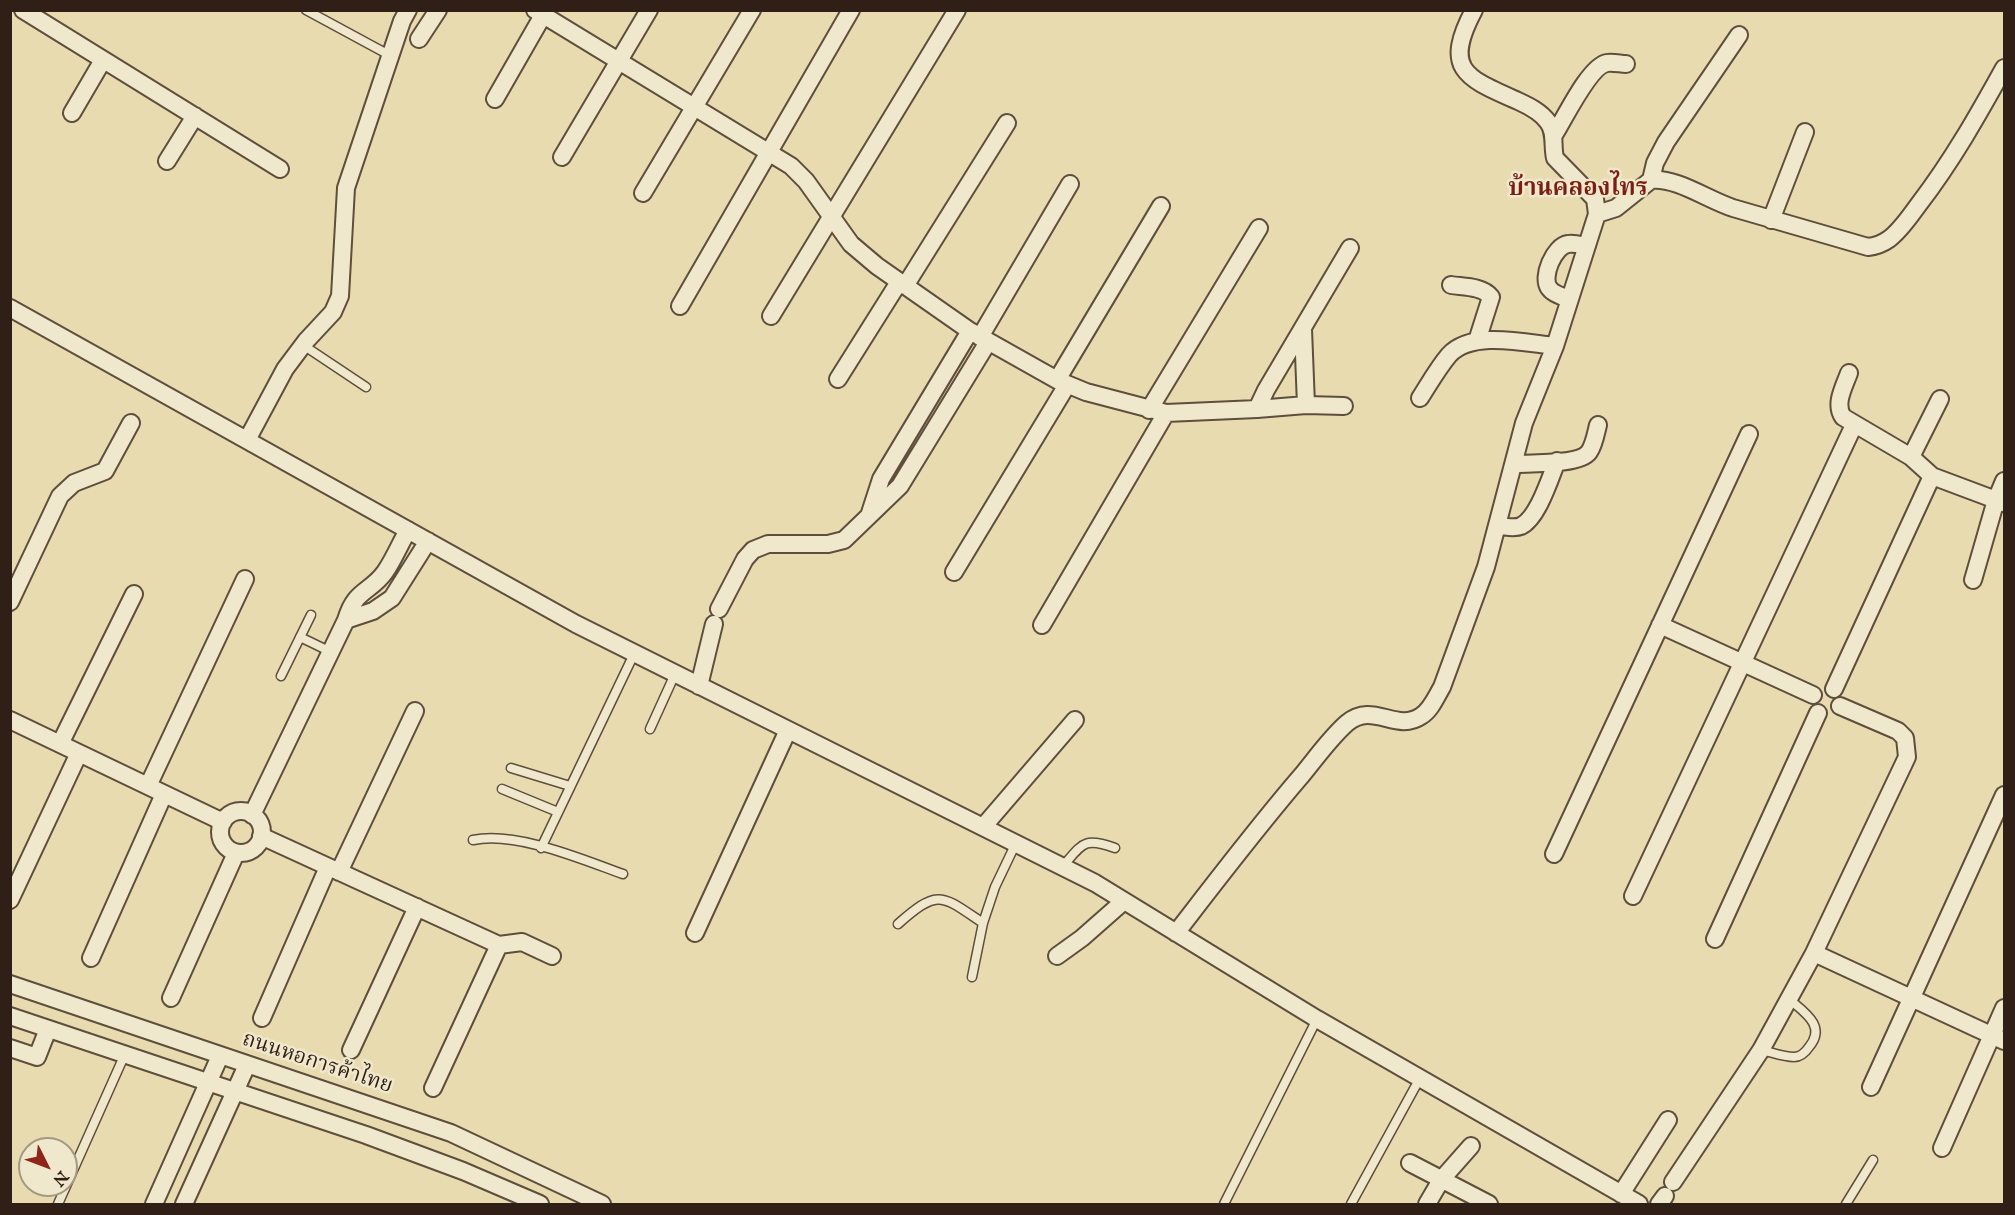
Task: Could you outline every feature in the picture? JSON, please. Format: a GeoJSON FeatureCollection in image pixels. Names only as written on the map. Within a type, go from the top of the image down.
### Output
{"type":"FeatureCollection","features":[{"type":"Feature","properties":{"kind":"street"},"geometry":{"type":"LineString","coordinates":[[23,10],[280,169]]}},
{"type":"Feature","properties":{"kind":"street"},"geometry":{"type":"LineString","coordinates":[[247,440],[285,369],[333,312],[340,296],[346,188],[402,21],[408,10]]}},
{"type":"Feature","properties":{"kind":"street"},"geometry":{"type":"LineString","coordinates":[[419,39],[438,10]]}},
{"type":"Feature","properties":{"kind":"street"},"geometry":{"type":"LineString","coordinates":[[562,157],[649,10]]}},
{"type":"Feature","properties":{"kind":"street"},"geometry":{"type":"LineString","coordinates":[[643,194],[752,10]]}},
{"type":"Feature","properties":{"kind":"street"},"geometry":{"type":"LineString","coordinates":[[680,306],[851,10]]}},
{"type":"Feature","properties":{"kind":"street"},"geometry":{"type":"LineString","coordinates":[[771,316],[957,10]]}},
{"type":"Feature","properties":{"kind":"street"},"geometry":{"type":"LineString","coordinates":[[1176,933],[1276,804],[1350,720],[1361,714],[1368,714],[1409,722],[1421,716],[1432,705],[1442,687],[1486,567],[1524,423],[1555,346],[1597,214],[1595,199],[1556,158],[1553,150],[1554,135],[1550,123],[1530,107],[1475,80],[1462,66],[1459,58],[1459,44],[1474,10]]}},
{"type":"Feature","properties":{"kind":"street"},"geometry":{"type":"LineString","coordinates":[[495,99],[542,12],[619,62],[791,166],[806,181],[851,244],[877,266],[979,336],[1062,382],[1086,392],[1157,412],[1306,405],[1344,406]]}},
{"type":"Feature","properties":{"kind":"street"},"geometry":{"type":"LineString","coordinates":[[1652,180],[1655,163],[1666,142],[1739,35]]}},
{"type":"Feature","properties":{"kind":"street"},"geometry":{"type":"LineString","coordinates":[[72,113],[103,60]]}},
{"type":"Feature","properties":{"kind":"street"},"geometry":{"type":"LineString","coordinates":[[1554,135],[1588,78],[1599,66],[1607,63],[1626,64]]}},
{"type":"Feature","properties":{"kind":"street"},"geometry":{"type":"LineString","coordinates":[[1597,214],[1616,208],[1652,180],[1663,179],[1713,201],[1771,220],[1868,247],[1878,246],[1891,238],[1905,223],[1945,168],[1965,138],[2004,68]]}},
{"type":"Feature","properties":{"kind":"street"},"geometry":{"type":"LineString","coordinates":[[167,161],[195,116]]}},
{"type":"Feature","properties":{"kind":"street"},"geometry":{"type":"LineString","coordinates":[[838,379],[1007,123]]}},
{"type":"Feature","properties":{"kind":"street"},"geometry":{"type":"LineString","coordinates":[[1771,220],[1805,132]]}},
{"type":"Feature","properties":{"kind":"street"},"geometry":{"type":"LineString","coordinates":[[869,516],[881,479],[908,434],[979,336],[1070,184]]}},
{"type":"Feature","properties":{"kind":"street"},"geometry":{"type":"LineString","coordinates":[[954,572],[1161,206]]}},
{"type":"Feature","properties":{"kind":"street"},"geometry":{"type":"LineString","coordinates":[[1042,625],[1259,228]]}},
{"type":"Feature","properties":{"kind":"street"},"geometry":{"type":"LineString","coordinates":[[1570,299],[1549,289],[1546,280],[1552,258],[1560,248],[1568,244],[1587,246]]}},
{"type":"Feature","properties":{"kind":"street"},"geometry":{"type":"LineString","coordinates":[[1257,409],[1350,248]]}},
{"type":"Feature","properties":{"kind":"street"},"geometry":{"type":"LineString","coordinates":[[1451,285],[1481,290],[1491,297],[1477,341]]}},
{"type":"Feature","properties":{"kind":"street"},"geometry":{"type":"LineString","coordinates":[[10,308],[576,624],[1063,866],[1317,1019],[1639,1204]]}},
{"type":"Feature","properties":{"kind":"street"},"geometry":{"type":"LineString","coordinates":[[1303,329],[1306,405]]}},
{"type":"Feature","properties":{"kind":"street"},"geometry":{"type":"LineString","coordinates":[[699,686],[716,616],[753,550],[768,544],[828,544],[844,540],[856,530],[900,486],[927,444],[979,336]]}},
{"type":"Feature","properties":{"kind":"street"},"geometry":{"type":"LineString","coordinates":[[1420,398],[1450,354],[1460,346],[1477,341],[1500,340],[1555,346]]}},
{"type":"Feature","properties":{"kind":"street"},"geometry":{"type":"LineString","coordinates":[[1849,373],[1838,404],[1838,411],[1843,417],[1911,457],[1932,476],[2000,502]]}},
{"type":"Feature","properties":{"kind":"street"},"geometry":{"type":"LineString","coordinates":[[1911,457],[1940,399]]}},
{"type":"Feature","properties":{"kind":"street"},"geometry":{"type":"LineString","coordinates":[[10,602],[60,496],[74,483],[105,471],[131,423]]}},
{"type":"Feature","properties":{"kind":"street"},"geometry":{"type":"LineString","coordinates":[[1514,464],[1577,459],[1586,455],[1590,450],[1598,425]]}},
{"type":"Feature","properties":{"kind":"street"},"geometry":{"type":"LineString","coordinates":[[1634,896],[1854,425]]}},
{"type":"Feature","properties":{"kind":"street"},"geometry":{"type":"LineString","coordinates":[[908,434],[927,444]]}},
{"type":"Feature","properties":{"kind":"street"},"geometry":{"type":"LineString","coordinates":[[1554,854],[1749,434]]}},
{"type":"Feature","properties":{"kind":"street"},"geometry":{"type":"LineString","coordinates":[[1498,525],[1516,527],[1523,525],[1529,519],[1536,511],[1557,461]]}},
{"type":"Feature","properties":{"kind":"street"},"geometry":{"type":"LineString","coordinates":[[1834,689],[1932,476]]}},
{"type":"Feature","properties":{"kind":"street"},"geometry":{"type":"LineString","coordinates":[[1973,580],[2000,502],[2004,481]]}},
{"type":"Feature","properties":{"kind":"street"},"geometry":{"type":"LineString","coordinates":[[252,815],[346,620],[350,605],[384,574],[408,530]]}},
{"type":"Feature","properties":{"kind":"street"},"geometry":{"type":"LineString","coordinates":[[346,620],[373,611],[392,598],[428,541]]}},
{"type":"Feature","properties":{"kind":"street"},"geometry":{"type":"LineString","coordinates":[[148,786],[245,579]]}},
{"type":"Feature","properties":{"kind":"street"},"geometry":{"type":"LineString","coordinates":[[60,744],[134,594]]}},
{"type":"Feature","properties":{"kind":"street"},"geometry":{"type":"LineString","coordinates":[[1660,625],[1813,695]]}},
{"type":"Feature","properties":{"kind":"street"},"geometry":{"type":"LineString","coordinates":[[1818,713],[1812,702],[1813,695],[1822,687],[1828,686],[1839,693],[1840,706]]}},
{"type":"Feature","properties":{"kind":"street"},"geometry":{"type":"LineString","coordinates":[[1818,713],[1830,715],[1840,706]]}},
{"type":"Feature","properties":{"kind":"street"},"geometry":{"type":"LineString","coordinates":[[1666,1194],[1761,1050],[1814,953],[1907,757],[1905,738],[1898,731],[1840,706]]}},
{"type":"Feature","properties":{"kind":"street"},"geometry":{"type":"LineString","coordinates":[[262,1018],[334,869],[415,711]]}},
{"type":"Feature","properties":{"kind":"street"},"geometry":{"type":"LineString","coordinates":[[1715,939],[1818,713]]}},
{"type":"Feature","properties":{"kind":"street"},"geometry":{"type":"LineString","coordinates":[[10,720],[223,822]]}},
{"type":"Feature","properties":{"kind":"street"},"geometry":{"type":"LineString","coordinates":[[983,827],[1075,720]]}},
{"type":"Feature","properties":{"kind":"street"},"geometry":{"type":"LineString","coordinates":[[695,933],[788,730]]}},
{"type":"Feature","properties":{"kind":"street"},"geometry":{"type":"LineString","coordinates":[[10,900],[79,753]]}},
{"type":"Feature","properties":{"kind":"street"},"geometry":{"type":"LineString","coordinates":[[91,958],[164,794]]}},
{"type":"Feature","properties":{"kind":"street"},"geometry":{"type":"LineString","coordinates":[[1871,1087],[2004,795]]}},
{"type":"Feature","properties":{"kind":"street"},"geometry":{"type":"LineString","coordinates":[[242,811],[252,815],[259,823],[261,836],[255,848],[243,853],[230,851],[221,840],[219,833],[223,822],[229,815],[236,812],[242,811]]}},
{"type":"Feature","properties":{"kind":"street"},"geometry":{"type":"LineString","coordinates":[[261,836],[499,945],[522,942],[552,956]]}},
{"type":"Feature","properties":{"kind":"street"},"geometry":{"type":"LineString","coordinates":[[171,998],[236,853]]}},
{"type":"Feature","properties":{"kind":"street"},"geometry":{"type":"LineString","coordinates":[[1057,956],[1082,938],[1124,901]]}},
{"type":"Feature","properties":{"kind":"street"},"geometry":{"type":"LineString","coordinates":[[351,1050],[417,908]]}},
{"type":"Feature","properties":{"kind":"street"},"geometry":{"type":"LineString","coordinates":[[433,1088],[499,945]]}},
{"type":"Feature","properties":{"kind":"street"},"geometry":{"type":"LineString","coordinates":[[1814,953],[1998,1038]]}},
{"type":"Feature","properties":{"kind":"street","name":"ถนนหอการค้าไทย"},"geometry":{"type":"LineString","coordinates":[[10,984],[452,1133],[602,1204]]}},
{"type":"Feature","properties":{"kind":"street"},"geometry":{"type":"LineString","coordinates":[[1942,1148],[1998,1038],[2004,1008]]}},
{"type":"Feature","properties":{"kind":"street"},"geometry":{"type":"LineString","coordinates":[[10,1016],[366,1135],[463,1171],[540,1204]]}},
{"type":"Feature","properties":{"kind":"street"},"geometry":{"type":"LineString","coordinates":[[10,1048],[37,1057],[48,1029]]}},
{"type":"Feature","properties":{"kind":"street"},"geometry":{"type":"LineString","coordinates":[[154,1204],[220,1056]]}},
{"type":"Feature","properties":{"kind":"street"},"geometry":{"type":"LineString","coordinates":[[184,1204],[247,1065]]}},
{"type":"Feature","properties":{"kind":"street"},"geometry":{"type":"LineString","coordinates":[[1621,1194],[1668,1120]]}},
{"type":"Feature","properties":{"kind":"street"},"geometry":{"type":"LineString","coordinates":[[1427,1204],[1442,1180],[1471,1146]]}},
{"type":"Feature","properties":{"kind":"street"},"geometry":{"type":"LineString","coordinates":[[1410,1163],[1442,1180],[1461,1197],[1489,1204]]}},
{"type":"Feature","properties":{"kind":"lane"},"geometry":{"type":"LineString","coordinates":[[306,10],[392,56]]}},
{"type":"Feature","properties":{"kind":"lane"},"geometry":{"type":"LineString","coordinates":[[303,345],[366,387]]}},
{"type":"Feature","properties":{"kind":"lane"},"geometry":{"type":"LineString","coordinates":[[281,676],[311,615]]}},
{"type":"Feature","properties":{"kind":"lane"},"geometry":{"type":"LineString","coordinates":[[300,637],[331,652]]}},
{"type":"Feature","properties":{"kind":"lane"},"geometry":{"type":"LineString","coordinates":[[541,848],[634,654]]}},
{"type":"Feature","properties":{"kind":"lane"},"geometry":{"type":"LineString","coordinates":[[650,729],[675,674]]}},
{"type":"Feature","properties":{"kind":"lane"},"geometry":{"type":"LineString","coordinates":[[511,768],[570,786]]}},
{"type":"Feature","properties":{"kind":"lane"},"geometry":{"type":"LineString","coordinates":[[502,789],[558,812]]}},
{"type":"Feature","properties":{"kind":"lane"},"geometry":{"type":"LineString","coordinates":[[473,840],[488,837],[515,841],[623,874]]}},
{"type":"Feature","properties":{"kind":"lane"},"geometry":{"type":"LineString","coordinates":[[1063,866],[1080,847],[1088,842],[1097,842],[1114,848]]}},
{"type":"Feature","properties":{"kind":"lane"},"geometry":{"type":"LineString","coordinates":[[972,977],[983,923],[995,887],[1017,843]]}},
{"type":"Feature","properties":{"kind":"lane"},"geometry":{"type":"LineString","coordinates":[[898,924],[921,904],[933,899],[944,899],[954,903],[983,923]]}},
{"type":"Feature","properties":{"kind":"lane"},"geometry":{"type":"LineString","coordinates":[[1761,1050],[1794,1057],[1803,1054],[1812,1044],[1817,1034],[1817,1027],[1812,1019],[1789,999]]}},
{"type":"Feature","properties":{"kind":"lane"},"geometry":{"type":"LineString","coordinates":[[1224,1204],[1317,1019]]}},
{"type":"Feature","properties":{"kind":"lane"},"geometry":{"type":"LineString","coordinates":[[58,1204],[125,1054]]}},
{"type":"Feature","properties":{"kind":"lane"},"geometry":{"type":"LineString","coordinates":[[1351,1204],[1420,1078]]}},
{"type":"Feature","properties":{"kind":"lane"},"geometry":{"type":"LineString","coordinates":[[1846,1204],[1873,1160]]}},
{"type":"Feature","properties":{"kind":"district","name":"บ้านคลองไทร"},"geometry":{"type":"Point","coordinates":[1578,190]}}]}
